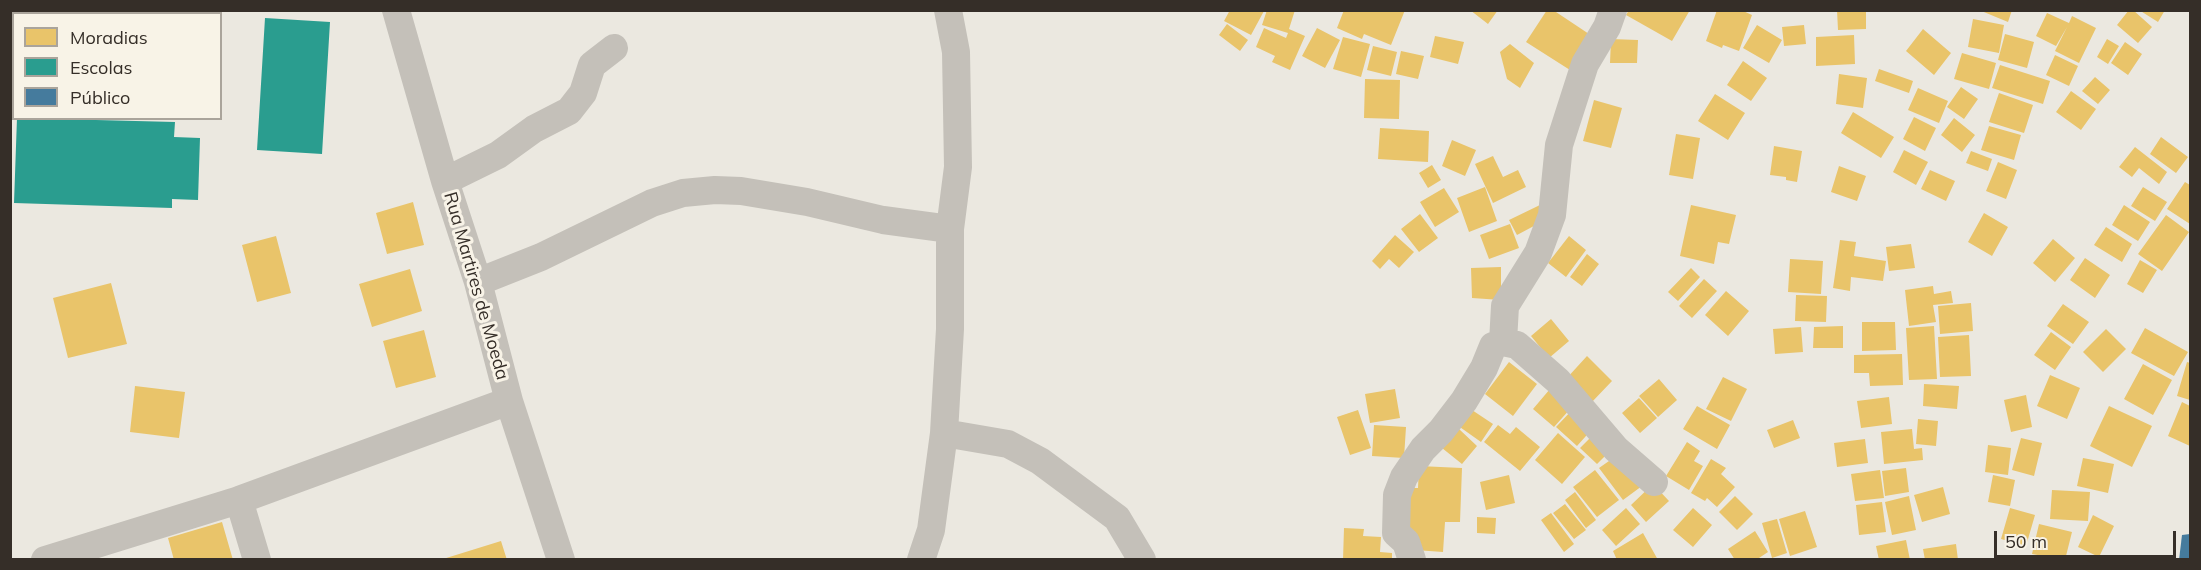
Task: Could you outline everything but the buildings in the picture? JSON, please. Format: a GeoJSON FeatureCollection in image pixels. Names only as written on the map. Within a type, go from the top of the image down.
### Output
{"type":"FeatureCollection","features":[{"type":"Feature","properties":{"kind":"street","name":"Rua Martires de Moeda"},"geometry":{"type":"LineString","coordinates":[[396,10],[478,282],[509,401],[561,560]]}},
{"type":"Feature","properties":{"kind":"street"},"geometry":{"type":"LineString","coordinates":[[921,560],[931,530],[944,433],[950,329],[950,229],[958,167],[956,52],[948,10]]}},
{"type":"Feature","properties":{"kind":"street"},"geometry":{"type":"LineString","coordinates":[[1503,342],[1505,306],[1538,254],[1552,216],[1559,145],[1585,64],[1607,27],[1613,10]]}},
{"type":"Feature","properties":{"kind":"street"},"geometry":{"type":"LineString","coordinates":[[446,181],[498,155],[534,129],[569,111],[584,93],[592,64],[614,48]]}},
{"type":"Feature","properties":{"kind":"street"},"geometry":{"type":"LineString","coordinates":[[478,282],[550,253],[652,203],[683,193],[715,190],[741,191],[807,202],[883,220],[950,229]]}},
{"type":"Feature","properties":{"kind":"street"},"geometry":{"type":"LineString","coordinates":[[1412,560],[1406,542],[1396,533],[1397,495],[1404,477],[1423,449],[1448,423],[1464,401],[1484,368],[1493,346],[1503,342],[1517,345],[1558,381],[1616,449],[1654,482]]}},
{"type":"Feature","properties":{"kind":"street"},"geometry":{"type":"LineString","coordinates":[[45,560],[239,500],[509,401]]}},
{"type":"Feature","properties":{"kind":"street"},"geometry":{"type":"LineString","coordinates":[[944,433],[1008,444],[1040,462],[1117,518],[1142,560]]}},
{"type":"Feature","properties":{"kind":"street"},"geometry":{"type":"LineString","coordinates":[[239,500],[257,560]]}}]}
